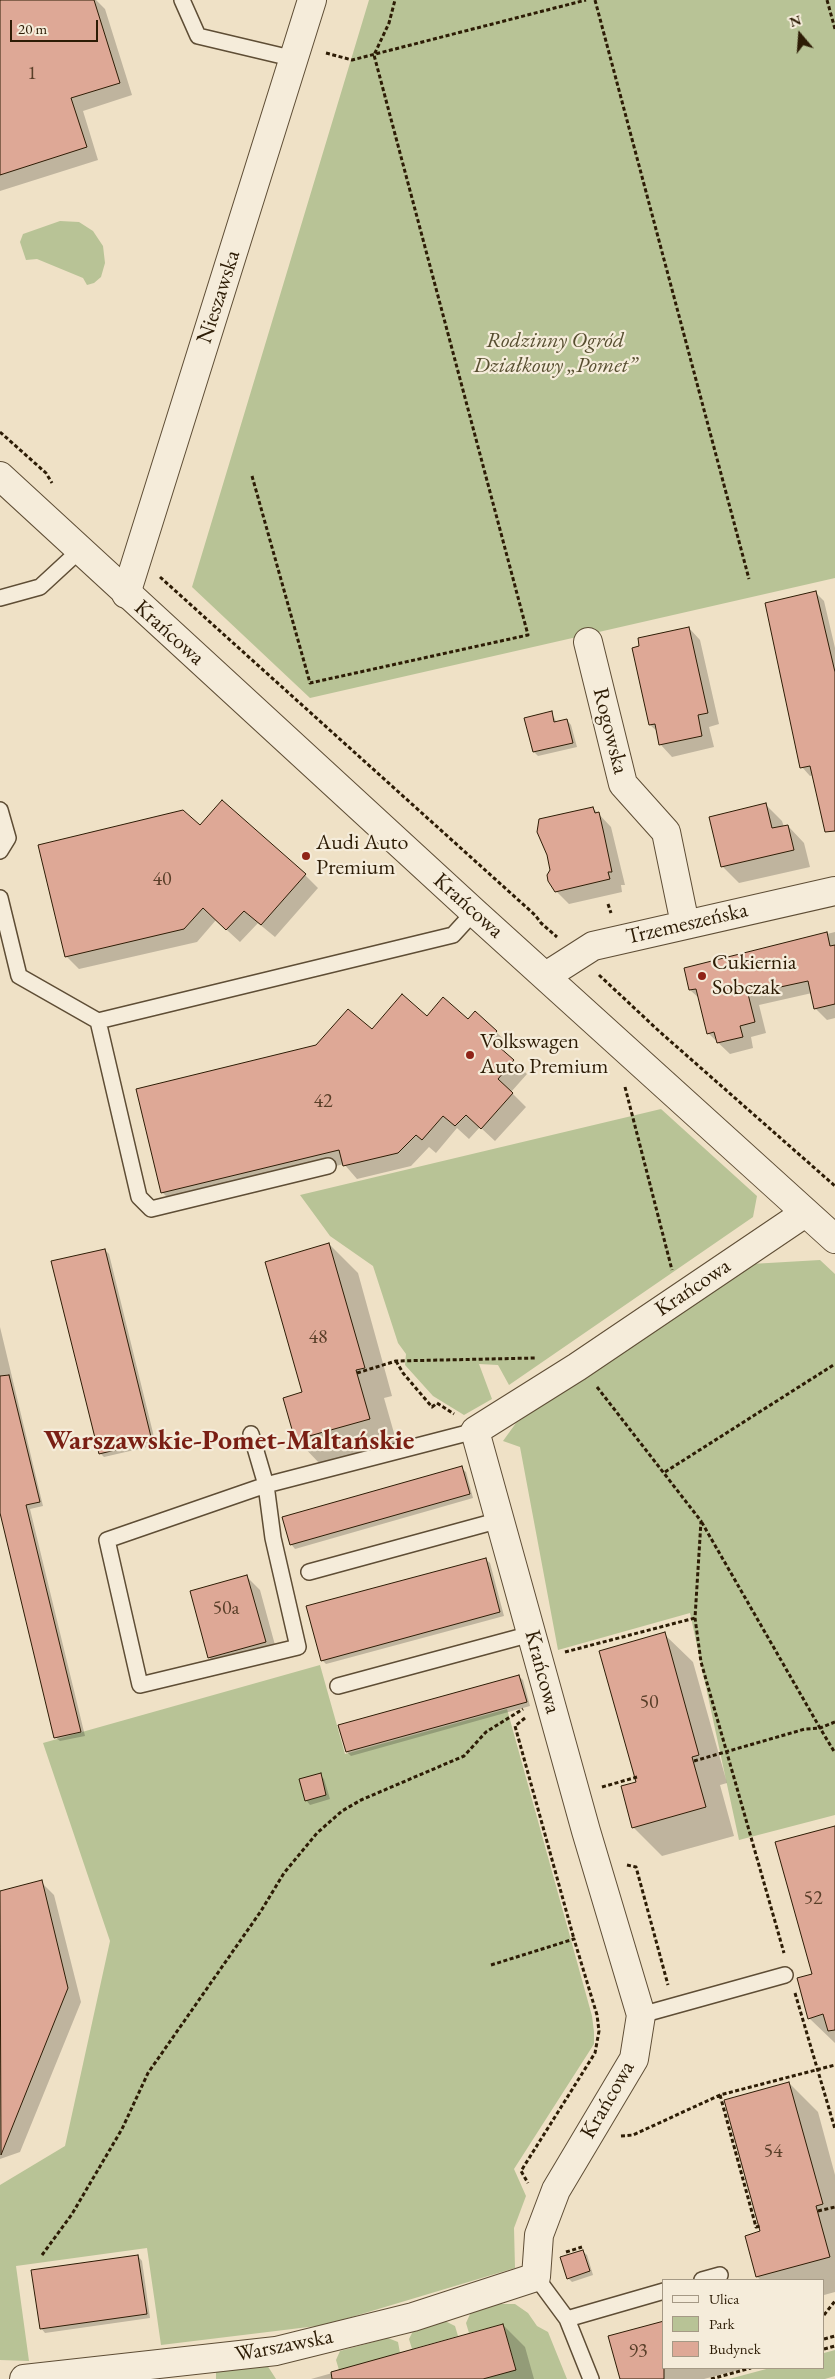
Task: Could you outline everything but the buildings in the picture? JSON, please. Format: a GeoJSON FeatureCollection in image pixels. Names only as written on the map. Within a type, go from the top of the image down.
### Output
{"type":"FeatureCollection","features":[{"type":"Feature","properties":{"kind":"street","name":"Nieszawska"},"geometry":{"type":"LineString","coordinates":[[126,594],[297,53],[312,0]]}},
{"type":"Feature","properties":{"kind":"street","name":"Krańcowa"},"geometry":{"type":"LineString","coordinates":[[0,476],[79,551],[474,912],[835,1239]]}},
{"type":"Feature","properties":{"kind":"street","name":"Rogowska"},"geometry":{"type":"LineString","coordinates":[[588,642],[623,784],[666,832],[685,924]]}},
{"type":"Feature","properties":{"kind":"street","name":"Trzemeszeńska"},"geometry":{"type":"LineString","coordinates":[[546,976],[593,946],[835,891]]}},
{"type":"Feature","properties":{"kind":"street","name":"Krańcowa"},"geometry":{"type":"LineString","coordinates":[[536,2277],[539,2235],[556,2190],[634,2059],[641,2015],[541,1700],[539,1660],[532,1634],[500,1520],[466,1423],[577,1367],[805,1213]]}},
{"type":"Feature","properties":{"kind":"street","name":"Warszawska"},"geometry":{"type":"LineString","coordinates":[[24,2379],[276,2351],[414,2317],[536,2277]]}},
{"type":"Feature","properties":{"kind":"lane"},"geometry":{"type":"LineString","coordinates":[[182,0],[198,36],[297,53]]}},
{"type":"Feature","properties":{"kind":"lane"},"geometry":{"type":"LineString","coordinates":[[0,598],[40,587],[79,551]]}},
{"type":"Feature","properties":{"kind":"lane"},"geometry":{"type":"LineString","coordinates":[[0,810],[8,838],[0,851]]}},
{"type":"Feature","properties":{"kind":"lane"},"geometry":{"type":"LineString","coordinates":[[0,898],[19,976],[98,1021],[453,935],[474,912]]}},
{"type":"Feature","properties":{"kind":"lane"},"geometry":{"type":"LineString","coordinates":[[98,1021],[139,1198],[151,1208],[328,1166]]}},
{"type":"Feature","properties":{"kind":"lane"},"geometry":{"type":"LineString","coordinates":[[251,1434],[266,1485],[273,1538],[298,1647],[140,1685],[107,1540],[266,1485],[466,1423]]}},
{"type":"Feature","properties":{"kind":"lane"},"geometry":{"type":"LineString","coordinates":[[309,1572],[500,1520]]}},
{"type":"Feature","properties":{"kind":"lane"},"geometry":{"type":"LineString","coordinates":[[338,1686],[532,1634]]}},
{"type":"Feature","properties":{"kind":"lane"},"geometry":{"type":"LineString","coordinates":[[641,2015],[788,1974]]}},
{"type":"Feature","properties":{"kind":"lane"},"geometry":{"type":"LineString","coordinates":[[706,2279],[720,2275]]}},
{"type":"Feature","properties":{"kind":"lane"},"geometry":{"type":"LineString","coordinates":[[536,2277],[567,2319],[591,2379]]}},
{"type":"Feature","properties":{"kind":"lane"},"geometry":{"type":"LineString","coordinates":[[567,2319],[662,2292]]}},
{"type":"Feature","properties":{"kind":"path"},"geometry":{"type":"LineString","coordinates":[[252,476],[310,684],[528,635],[374,55],[389,23],[395,0]]}},
{"type":"Feature","properties":{"kind":"path"},"geometry":{"type":"LineString","coordinates":[[297,53],[352,60],[586,0]]}},
{"type":"Feature","properties":{"kind":"path"},"geometry":{"type":"LineString","coordinates":[[596,0],[749,579]]}},
{"type":"Feature","properties":{"kind":"path"},"geometry":{"type":"LineString","coordinates":[[828,0],[835,29]]}},
{"type":"Feature","properties":{"kind":"path"},"geometry":{"type":"LineString","coordinates":[[0,432],[46,473],[56,490]]}},
{"type":"Feature","properties":{"kind":"path"},"geometry":{"type":"LineString","coordinates":[[137,561],[158,575],[206,617],[660,1032],[835,1186]]}},
{"type":"Feature","properties":{"kind":"path"},"geometry":{"type":"LineString","coordinates":[[660,1032],[624,1076],[625,1092],[672,1271]]}},
{"type":"Feature","properties":{"kind":"path"},"geometry":{"type":"LineString","coordinates":[[357,1373],[396,1361],[542,1358]]}},
{"type":"Feature","properties":{"kind":"path"},"geometry":{"type":"LineString","coordinates":[[396,1361],[432,1407],[437,1403],[466,1423]]}},
{"type":"Feature","properties":{"kind":"path"},"geometry":{"type":"LineString","coordinates":[[665,1472],[835,1364]]}},
{"type":"Feature","properties":{"kind":"path"},"geometry":{"type":"LineString","coordinates":[[577,1367],[598,1389],[665,1472],[701,1521],[835,1753]]}},
{"type":"Feature","properties":{"kind":"path"},"geometry":{"type":"LineString","coordinates":[[701,1521],[695,1618],[702,1662],[788,1974],[835,2129]]}},
{"type":"Feature","properties":{"kind":"path"},"geometry":{"type":"LineString","coordinates":[[539,1660],[695,1618]]}},
{"type":"Feature","properties":{"kind":"path"},"geometry":{"type":"LineString","coordinates":[[529,2186],[521,2171],[595,2053],[598,2043],[597,2015],[515,1726],[534,1710],[541,1700]]}},
{"type":"Feature","properties":{"kind":"path"},"geometry":{"type":"LineString","coordinates":[[42,2255],[72,2214],[122,2129],[148,2073],[261,1911],[284,1873],[317,1833],[342,1811],[361,1800],[464,1756],[486,1732],[541,1700]]}},
{"type":"Feature","properties":{"kind":"path"},"geometry":{"type":"LineString","coordinates":[[694,1762],[805,1729],[820,1728],[835,1722]]}},
{"type":"Feature","properties":{"kind":"path"},"geometry":{"type":"LineString","coordinates":[[596,1788],[637,1777]]}},
{"type":"Feature","properties":{"kind":"path"},"geometry":{"type":"LineString","coordinates":[[620,1864],[636,1867],[668,1986]]}},
{"type":"Feature","properties":{"kind":"path"},"geometry":{"type":"LineString","coordinates":[[492,1965],[574,1939]]}},
{"type":"Feature","properties":{"kind":"path"},"geometry":{"type":"LineString","coordinates":[[633,2135],[720,2095],[835,2065]]}},
{"type":"Feature","properties":{"kind":"path"},"geometry":{"type":"LineString","coordinates":[[720,2095],[756,2227],[761,2226]]}},
{"type":"Feature","properties":{"kind":"path"},"geometry":{"type":"LineString","coordinates":[[818,2211],[835,2207]]}},
{"type":"Feature","properties":{"kind":"path"},"geometry":{"type":"LineString","coordinates":[[562,2253],[582,2247]]}},
{"type":"Feature","properties":{"kind":"path"},"geometry":{"type":"LineString","coordinates":[[825,2314],[835,2302]]}},
{"type":"Feature","properties":{"kind":"path"},"geometry":{"type":"LineString","coordinates":[[711,2379],[747,2369]]}},
{"type":"Feature","properties":{"kind":"green space","name":"Rodzinny Ogród Działkowy „Pomet”"},"geometry":{"type":"Polygon","coordinates":[[[369,0],[835,0],[835,578],[310,698],[192,587],[369,0]]]}},
{"type":"Feature","properties":{"kind":"green space"},"geometry":{"type":"Polygon","coordinates":[[[60,221],[79,222],[93,231],[103,246],[105,263],[101,277],[94,283],[87,285],[83,278],[37,259],[26,260],[20,242],[23,234],[60,221]]]}},
{"type":"Feature","properties":{"kind":"green space"},"geometry":{"type":"Polygon","coordinates":[[[661,1109],[757,1196],[753,1217],[509,1385],[498,1365],[479,1364],[492,1399],[464,1415],[433,1396],[405,1365],[406,1354],[398,1343],[373,1266],[330,1236],[300,1195],[661,1109]]]}},
{"type":"Feature","properties":{"kind":"green space"},"geometry":{"type":"Polygon","coordinates":[[[820,1260],[835,1274],[835,1815],[739,1840],[690,1613],[558,1650],[520,1447],[503,1441],[516,1423],[751,1264],[820,1260]]]}},
{"type":"Feature","properties":{"kind":"green space"},"geometry":{"type":"Polygon","coordinates":[[[320,1665],[345,1754],[507,1709],[592,2016],[594,2032],[594,2044],[514,2169],[526,2196],[514,2228],[515,2268],[325,2325],[161,2345],[147,2248],[16,2266],[29,2361],[0,2360],[0,2185],[65,2146],[110,1941],[43,1743],[320,1665]]]}},
{"type":"Feature","properties":{"kind":"green space"},"geometry":{"type":"Polygon","coordinates":[[[498,2304],[515,2304],[528,2313],[537,2326],[548,2332],[567,2379],[483,2379],[516,2369],[503,2324],[469,2333],[466,2323],[471,2312],[498,2304]]]}},
{"type":"Feature","properties":{"kind":"green space"},"geometry":{"type":"Polygon","coordinates":[[[445,2321],[455,2326],[458,2336],[412,2349],[409,2339],[414,2329],[445,2321]]]}},
{"type":"Feature","properties":{"kind":"green space"},"geometry":{"type":"Polygon","coordinates":[[[388,2338],[398,2342],[400,2353],[339,2370],[336,2360],[340,2351],[388,2338]]]}},
{"type":"Feature","properties":{"kind":"green space"},"geometry":{"type":"Polygon","coordinates":[[[835,2350],[835,2376],[825,2379],[729,2379],[766,2369],[825,2369],[825,2353],[835,2350]]]}},
{"type":"Feature","properties":{"kind":"green space"},"geometry":{"type":"Polygon","coordinates":[[[267,2365],[276,2379],[216,2379],[216,2372],[267,2365]]]}},
{"type":"Feature","properties":{"kind":"place","name":"Audi Auto Premium"},"geometry":{"type":"Point","coordinates":[306,856]}},
{"type":"Feature","properties":{"kind":"place","name":"Cukiernia Sobczak"},"geometry":{"type":"Point","coordinates":[702,976]}},
{"type":"Feature","properties":{"kind":"place","name":"Volkswagen Auto Premium"},"geometry":{"type":"Point","coordinates":[470,1055]}},
{"type":"Feature","properties":{"kind":"district","name":"Warszawskie-Pomet-Maltańskie"},"geometry":{"type":"Point","coordinates":[229,1441]}}]}
